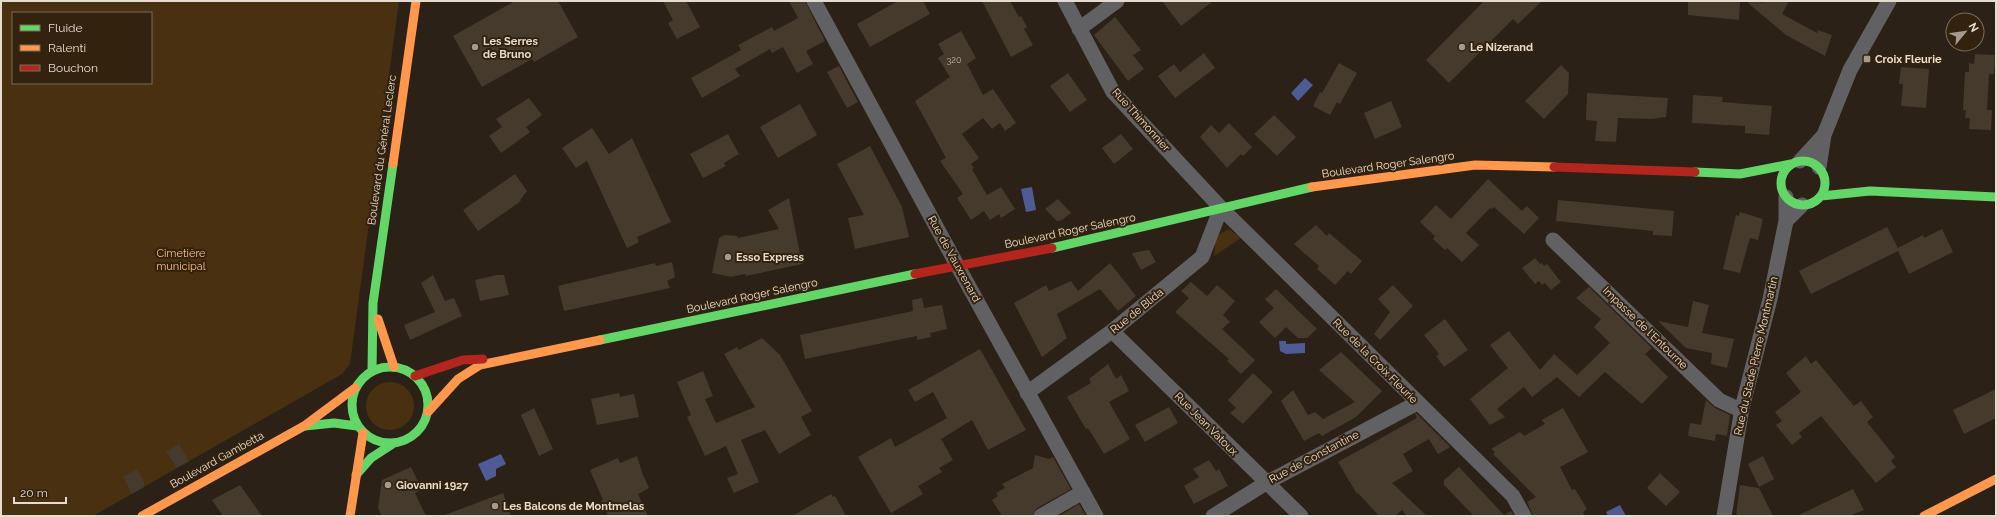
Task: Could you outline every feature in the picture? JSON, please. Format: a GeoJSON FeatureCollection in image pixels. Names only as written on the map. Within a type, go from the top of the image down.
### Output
{"type":"FeatureCollection","features":[{"type":"Feature","properties":{"kind":"main road","name":"Boulevard du Général Leclerc"},"geometry":{"type":"LineString","coordinates":[[372,371],[373,303],[416,1]]}},
{"type":"Feature","properties":{"kind":"main road"},"geometry":{"type":"LineString","coordinates":[[1771,187],[1796,204],[1802,205],[1816,201],[1821,196],[1824,190],[1825,175],[1807,160],[1795,162],[1783,173],[1781,186],[1784,195]]}},
{"type":"Feature","properties":{"kind":"main road","name":"Boulevard Roger Salengro"},"geometry":{"type":"LineString","coordinates":[[428,412],[458,379],[480,365],[957,265],[1020,255],[1321,185],[1475,165],[1600,168],[1740,174],[1795,162]]}},
{"type":"Feature","properties":{"kind":"main road","name":"Boulevard Roger Salengro"},"geometry":{"type":"LineString","coordinates":[[1740,174],[1758,182]]}},
{"type":"Feature","properties":{"kind":"main road"},"geometry":{"type":"LineString","coordinates":[[1846,185],[1870,191]]}},
{"type":"Feature","properties":{"kind":"main road"},"geometry":{"type":"LineString","coordinates":[[1821,196],[1870,191],[1996,197]]}},
{"type":"Feature","properties":{"kind":"main road","name":"Boulevard du Général Leclerc"},"geometry":{"type":"LineString","coordinates":[[373,303],[394,367]]}},
{"type":"Feature","properties":{"kind":"main road"},"geometry":{"type":"LineString","coordinates":[[415,376],[463,360],[510,358]]}},
{"type":"Feature","properties":{"kind":"main road"},"geometry":{"type":"LineString","coordinates":[[350,516],[356,475],[360,429],[352,407],[355,388],[362,378],[372,371],[387,367],[405,370],[415,376],[426,392],[428,412],[424,423],[416,433],[406,440],[394,443],[371,458],[356,475]]}},
{"type":"Feature","properties":{"kind":"main road","name":"Boulevard Gambetta"},"geometry":{"type":"LineString","coordinates":[[142,516],[304,426],[355,388]]}},
{"type":"Feature","properties":{"kind":"main road","name":"Boulevard Gambetta"},"geometry":{"type":"LineString","coordinates":[[304,426],[334,423],[360,429]]}},
{"type":"Feature","properties":{"kind":"main road"},"geometry":{"type":"LineString","coordinates":[[360,429],[377,441],[394,443]]}},
{"type":"Feature","properties":{"kind":"main road"},"geometry":{"type":"LineString","coordinates":[[1924,516],[1996,479]]}},
{"type":"Feature","properties":{"kind":"street","name":"Rue de Vauxrenard"},"geometry":{"type":"LineString","coordinates":[[814,1],[1027,393],[1096,516]]}},
{"type":"Feature","properties":{"kind":"street","name":"Rue Thimonnier"},"geometry":{"type":"LineString","coordinates":[[1064,1],[1078,29],[1114,92],[1221,208]]}},
{"type":"Feature","properties":{"kind":"street"},"geometry":{"type":"LineString","coordinates":[[1078,29],[1117,1]]}},
{"type":"Feature","properties":{"kind":"street"},"geometry":{"type":"LineString","coordinates":[[1825,175],[1824,135],[1850,70],[1889,1]]}},
{"type":"Feature","properties":{"kind":"street"},"geometry":{"type":"LineString","coordinates":[[1795,162],[1824,135]]}},
{"type":"Feature","properties":{"kind":"street","name":"Rue du Stade Pierre Montmartin"},"geometry":{"type":"LineString","coordinates":[[1724,516],[1742,408],[1770,298],[1786,221],[1784,195]]}},
{"type":"Feature","properties":{"kind":"street"},"geometry":{"type":"LineString","coordinates":[[1786,221],[1802,205]]}},
{"type":"Feature","properties":{"kind":"street","name":"Rue de Blida"},"geometry":{"type":"LineString","coordinates":[[1027,393],[1112,331],[1202,257],[1221,208]]}},
{"type":"Feature","properties":{"kind":"street","name":"Rue de la Croix Fleurie"},"geometry":{"type":"LineString","coordinates":[[1221,208],[1513,496],[1524,516]]}},
{"type":"Feature","properties":{"kind":"street","name":"Impasse de l'Entourne"},"geometry":{"type":"LineString","coordinates":[[1553,240],[1719,400],[1736,408],[1742,408]]}},
{"type":"Feature","properties":{"kind":"street","name":"Rue Jean Vatoux"},"geometry":{"type":"LineString","coordinates":[[1112,331],[1301,516]]}},
{"type":"Feature","properties":{"kind":"street","name":"Rue de Constantine"},"geometry":{"type":"LineString","coordinates":[[1213,516],[1266,483],[1417,403]]}},
{"type":"Feature","properties":{"kind":"street"},"geometry":{"type":"LineString","coordinates":[[1041,516],[1083,492]]}},
{"type":"Feature","properties":{"kind":"green space","name":"Cimetière municipal"},"geometry":{"type":"Polygon","coordinates":[[[1,1],[399,1],[350,364],[342,374],[93,516],[2,516],[1,1]]]}},
{"type":"Feature","properties":{"kind":"green space"},"geometry":{"type":"Polygon","coordinates":[[[1229,229],[1241,238],[1214,256],[1216,236],[1229,229]]]}},
{"type":"Feature","properties":{"kind":"green space"},"geometry":{"type":"Polygon","coordinates":[[[385,382],[395,382],[407,389],[414,401],[414,411],[407,423],[395,430],[385,430],[377,426],[370,419],[366,411],[366,401],[370,393],[377,386],[385,382]]]}},
{"type":"Feature","properties":{"kind":"water"},"geometry":{"type":"Polygon","coordinates":[[[1305,78],[1313,85],[1298,101],[1291,93],[1305,78]]]}},
{"type":"Feature","properties":{"kind":"water"},"geometry":{"type":"Polygon","coordinates":[[[1032,187],[1036,210],[1026,212],[1021,189],[1032,187]]]}},
{"type":"Feature","properties":{"kind":"water"},"geometry":{"type":"Polygon","coordinates":[[[1279,341],[1286,341],[1286,344],[1305,343],[1305,353],[1286,354],[1280,351],[1279,341]]]}},
{"type":"Feature","properties":{"kind":"water"},"geometry":{"type":"Polygon","coordinates":[[[501,454],[506,464],[496,469],[496,476],[486,481],[478,464],[501,454]]]}},
{"type":"Feature","properties":{"kind":"water"},"geometry":{"type":"Polygon","coordinates":[[[1620,505],[1626,516],[1608,516],[1606,512],[1620,505]]]}},
{"type":"Feature","properties":{"kind":"building"},"geometry":{"type":"Polygon","coordinates":[[[515,1],[558,1],[578,37],[534,62],[532,59],[482,87],[453,36],[515,1]]]}},
{"type":"Feature","properties":{"kind":"building"},"geometry":{"type":"Polygon","coordinates":[[[663,1],[686,1],[700,27],[677,39],[668,23],[673,20],[663,1]]]}},
{"type":"Feature","properties":{"kind":"building"},"geometry":{"type":"Polygon","coordinates":[[[789,1],[805,1],[825,41],[806,51],[813,64],[797,73],[783,47],[772,53],[770,49],[735,69],[740,76],[702,98],[691,78],[741,50],[738,45],[772,27],[774,31],[798,18],[789,1]]]}},
{"type":"Feature","properties":{"kind":"building"},"geometry":{"type":"Polygon","coordinates":[[[898,1],[923,1],[930,14],[870,47],[857,24],[898,1]]]}},
{"type":"Feature","properties":{"kind":"building"},"geometry":{"type":"Polygon","coordinates":[[[982,1],[1010,1],[1019,17],[1021,16],[1027,27],[1024,29],[1033,45],[1011,57],[982,1]]]}},
{"type":"Feature","properties":{"kind":"building"},"geometry":{"type":"Polygon","coordinates":[[[1162,1],[1213,1],[1181,26],[1162,1]]]}},
{"type":"Feature","properties":{"kind":"building","name":"Le Nizerand"},"geometry":{"type":"Polygon","coordinates":[[[1484,1],[1542,1],[1518,24],[1513,19],[1449,83],[1426,60],[1484,1]]]}},
{"type":"Feature","properties":{"kind":"building"},"geometry":{"type":"Polygon","coordinates":[[[1688,1],[1740,1],[1739,20],[1688,15],[1688,1]]]}},
{"type":"Feature","properties":{"kind":"building"},"geometry":{"type":"Polygon","coordinates":[[[1749,1],[1758,1],[1762,3],[1763,1],[1789,1],[1782,14],[1817,33],[1818,30],[1832,35],[1825,56],[1786,35],[1748,3],[1749,1]]]}},
{"type":"Feature","properties":{"kind":"building"},"geometry":{"type":"Polygon","coordinates":[[[1115,17],[1141,50],[1133,55],[1144,69],[1128,81],[1094,35],[1115,17]]]}},
{"type":"Feature","properties":{"kind":"building"},"geometry":{"type":"Polygon","coordinates":[[[961,31],[976,58],[967,64],[983,95],[993,89],[1016,123],[1005,131],[1000,123],[992,129],[983,118],[962,134],[979,158],[971,164],[974,168],[972,169],[987,195],[1001,187],[1015,209],[1001,218],[999,214],[990,220],[984,211],[971,220],[957,198],[963,194],[940,161],[946,158],[915,101],[950,77],[938,58],[944,54],[938,44],[961,31]]]}},
{"type":"Feature","properties":{"kind":"building"},"geometry":{"type":"Polygon","coordinates":[[[1204,53],[1215,68],[1175,98],[1158,76],[1174,64],[1180,72],[1204,53]]]}},
{"type":"Feature","properties":{"kind":"building"},"geometry":{"type":"Polygon","coordinates":[[[1975,54],[1995,55],[1994,74],[1989,74],[1987,110],[1992,110],[1991,130],[1969,129],[1970,118],[1965,118],[1966,110],[1963,110],[1965,72],[1969,72],[1969,63],[1974,64],[1975,54]]]}},
{"type":"Feature","properties":{"kind":"building"},"geometry":{"type":"Polygon","coordinates":[[[1339,63],[1357,73],[1340,104],[1337,102],[1330,115],[1313,106],[1320,92],[1322,93],[1339,63]]]}},
{"type":"Feature","properties":{"kind":"building"},"geometry":{"type":"Polygon","coordinates":[[[1561,65],[1569,73],[1568,94],[1544,119],[1525,101],[1561,65]]]}},
{"type":"Feature","properties":{"kind":"building"},"geometry":{"type":"Polygon","coordinates":[[[839,66],[858,102],[847,108],[827,72],[839,66]]]}},
{"type":"Feature","properties":{"kind":"building"},"geometry":{"type":"Polygon","coordinates":[[[1901,67],[1929,69],[1926,108],[1901,106],[1903,84],[1899,84],[1901,67]]]}},
{"type":"Feature","properties":{"kind":"building"},"geometry":{"type":"Polygon","coordinates":[[[1068,73],[1087,100],[1070,112],[1050,86],[1068,73]]]}},
{"type":"Feature","properties":{"kind":"building"},"geometry":{"type":"Polygon","coordinates":[[[1587,93],[1668,98],[1666,117],[1652,119],[1618,118],[1616,142],[1595,141],[1597,121],[1586,120],[1587,93]]]}},
{"type":"Feature","properties":{"kind":"building"},"geometry":{"type":"Polygon","coordinates":[[[1693,95],[1723,97],[1722,102],[1772,106],[1769,135],[1745,133],[1745,126],[1692,123],[1693,95]]]}},
{"type":"Feature","properties":{"kind":"building"},"geometry":{"type":"Polygon","coordinates":[[[529,98],[542,115],[526,127],[530,132],[501,153],[489,136],[502,127],[496,119],[529,98]]]}},
{"type":"Feature","properties":{"kind":"building"},"geometry":{"type":"Polygon","coordinates":[[[1391,101],[1402,127],[1375,139],[1364,113],[1391,101]]]}},
{"type":"Feature","properties":{"kind":"building"},"geometry":{"type":"Polygon","coordinates":[[[800,104],[817,135],[778,158],[760,127],[800,104]]]}},
{"type":"Feature","properties":{"kind":"building"},"geometry":{"type":"Polygon","coordinates":[[[1274,115],[1296,137],[1277,156],[1254,134],[1274,115]]]}},
{"type":"Feature","properties":{"kind":"building"},"geometry":{"type":"Polygon","coordinates":[[[1229,123],[1252,147],[1243,156],[1241,154],[1227,168],[1200,137],[1211,125],[1219,133],[1229,123]]]}},
{"type":"Feature","properties":{"kind":"building"},"geometry":{"type":"Polygon","coordinates":[[[592,128],[609,154],[632,138],[671,222],[637,237],[639,242],[627,248],[587,161],[576,168],[562,148],[592,128]]]}},
{"type":"Feature","properties":{"kind":"building"},"geometry":{"type":"Polygon","coordinates":[[[728,134],[739,154],[724,163],[726,166],[703,178],[690,154],[728,134]]]}},
{"type":"Feature","properties":{"kind":"building"},"geometry":{"type":"Polygon","coordinates":[[[1121,134],[1133,149],[1114,164],[1102,148],[1121,134]]]}},
{"type":"Feature","properties":{"kind":"building"},"geometry":{"type":"Polygon","coordinates":[[[870,146],[902,207],[909,237],[855,249],[848,218],[864,215],[837,164],[870,146]]]}},
{"type":"Feature","properties":{"kind":"building"},"geometry":{"type":"Polygon","coordinates":[[[515,174],[527,191],[520,200],[521,201],[478,231],[463,210],[515,174]]]}},
{"type":"Feature","properties":{"kind":"building"},"geometry":{"type":"Polygon","coordinates":[[[1488,179],[1522,211],[1527,206],[1539,218],[1524,234],[1494,207],[1492,209],[1490,208],[1466,233],[1479,245],[1462,262],[1447,248],[1445,250],[1433,239],[1435,236],[1420,222],[1436,205],[1451,219],[1488,179]]]}},
{"type":"Feature","properties":{"kind":"building"},"geometry":{"type":"Polygon","coordinates":[[[789,198],[802,264],[746,276],[745,274],[731,277],[712,273],[719,238],[725,235],[737,236],[738,238],[779,229],[768,210],[789,198]]]}},
{"type":"Feature","properties":{"kind":"building"},"geometry":{"type":"Polygon","coordinates":[[[1058,199],[1071,213],[1062,220],[1057,221],[1045,209],[1058,199]]]}},
{"type":"Feature","properties":{"kind":"building"},"geometry":{"type":"Polygon","coordinates":[[[1558,200],[1674,211],[1672,236],[1653,235],[1653,231],[1556,221],[1558,200]]]}},
{"type":"Feature","properties":{"kind":"building"},"geometry":{"type":"Polygon","coordinates":[[[1740,212],[1763,219],[1758,240],[1750,238],[1740,273],[1723,269],[1736,215],[1739,216],[1740,212]]]}},
{"type":"Feature","properties":{"kind":"building"},"geometry":{"type":"Polygon","coordinates":[[[1316,225],[1327,236],[1329,233],[1362,261],[1351,274],[1348,271],[1335,285],[1317,269],[1319,266],[1294,244],[1316,225]]]}},
{"type":"Feature","properties":{"kind":"building"},"geometry":{"type":"Polygon","coordinates":[[[1887,227],[1898,248],[1923,235],[1924,238],[1942,229],[1953,252],[1909,274],[1898,251],[1811,294],[1799,271],[1887,227]]]}},
{"type":"Feature","properties":{"kind":"building"},"geometry":{"type":"Polygon","coordinates":[[[1149,250],[1156,262],[1141,270],[1132,253],[1149,250]]]}},
{"type":"Feature","properties":{"kind":"building"},"geometry":{"type":"Polygon","coordinates":[[[1535,258],[1544,266],[1547,264],[1561,282],[1551,290],[1545,283],[1542,285],[1539,281],[1535,284],[1522,268],[1535,258]]]}},
{"type":"Feature","properties":{"kind":"building"},"geometry":{"type":"Polygon","coordinates":[[[672,262],[675,277],[667,281],[670,288],[564,311],[558,286],[655,263],[656,266],[672,262]]]}},
{"type":"Feature","properties":{"kind":"building"},"geometry":{"type":"Polygon","coordinates":[[[1110,263],[1136,296],[1118,311],[1100,289],[1057,314],[1067,338],[1042,357],[1014,303],[1046,285],[1049,291],[1071,281],[1078,291],[1110,263]]]}},
{"type":"Feature","properties":{"kind":"building"},"geometry":{"type":"Polygon","coordinates":[[[433,275],[445,301],[454,298],[462,316],[410,340],[404,325],[435,312],[421,283],[433,275]]]}},
{"type":"Feature","properties":{"kind":"building"},"geometry":{"type":"Polygon","coordinates":[[[504,275],[509,295],[480,301],[475,280],[504,275]]]}},
{"type":"Feature","properties":{"kind":"building"},"geometry":{"type":"Polygon","coordinates":[[[1191,282],[1207,296],[1217,285],[1235,301],[1223,315],[1230,322],[1222,329],[1255,360],[1241,374],[1227,361],[1229,359],[1175,312],[1189,298],[1181,291],[1191,282]]]}},
{"type":"Feature","properties":{"kind":"building"},"geometry":{"type":"Polygon","coordinates":[[[1393,285],[1413,306],[1380,340],[1374,334],[1390,312],[1378,299],[1393,285]]]}},
{"type":"Feature","properties":{"kind":"building"},"geometry":{"type":"Polygon","coordinates":[[[1589,287],[1652,348],[1645,354],[1668,377],[1642,404],[1605,372],[1579,397],[1557,377],[1532,397],[1524,387],[1497,409],[1505,417],[1490,425],[1470,399],[1508,368],[1490,345],[1509,331],[1540,370],[1554,354],[1577,375],[1610,343],[1594,327],[1601,319],[1576,298],[1589,287]]]}},
{"type":"Feature","properties":{"kind":"building"},"geometry":{"type":"Polygon","coordinates":[[[1276,289],[1317,329],[1307,338],[1298,338],[1286,327],[1275,338],[1259,322],[1274,308],[1265,299],[1276,289]]]}},
{"type":"Feature","properties":{"kind":"building"},"geometry":{"type":"Polygon","coordinates":[[[922,298],[924,308],[942,305],[947,329],[930,333],[931,337],[917,340],[917,336],[805,359],[800,335],[913,311],[912,300],[922,298]]]}},
{"type":"Feature","properties":{"kind":"building"},"geometry":{"type":"Polygon","coordinates":[[[1693,301],[1709,305],[1702,333],[1734,339],[1727,368],[1711,364],[1712,353],[1686,348],[1658,321],[1688,327],[1693,301]]]}},
{"type":"Feature","properties":{"kind":"building"},"geometry":{"type":"Polygon","coordinates":[[[1445,319],[1468,350],[1444,367],[1436,356],[1439,354],[1424,335],[1445,319]]]}},
{"type":"Feature","properties":{"kind":"building"},"geometry":{"type":"Polygon","coordinates":[[[762,338],[780,355],[812,411],[801,417],[811,435],[779,454],[765,430],[741,440],[759,482],[734,493],[727,478],[738,474],[726,446],[705,456],[687,417],[691,415],[677,382],[703,371],[713,396],[705,399],[716,423],[755,407],[724,354],[737,347],[739,350],[762,338]]]}},
{"type":"Feature","properties":{"kind":"building"},"geometry":{"type":"Polygon","coordinates":[[[980,349],[1026,430],[988,450],[972,420],[941,439],[953,460],[939,468],[942,472],[918,486],[923,494],[891,513],[858,457],[891,438],[895,447],[947,418],[933,392],[915,402],[908,390],[980,349]]]}},
{"type":"Feature","properties":{"kind":"building"},"geometry":{"type":"Polygon","coordinates":[[[1341,352],[1382,391],[1356,417],[1322,436],[1319,433],[1304,441],[1281,401],[1293,390],[1308,415],[1315,412],[1323,419],[1355,402],[1319,370],[1341,352]]]}},
{"type":"Feature","properties":{"kind":"building"},"geometry":{"type":"Polygon","coordinates":[[[1806,356],[1811,364],[1816,360],[1854,406],[1861,401],[1873,417],[1867,422],[1895,457],[1891,461],[1896,467],[1876,483],[1821,416],[1799,433],[1802,437],[1792,445],[1776,425],[1782,421],[1775,412],[1801,392],[1786,373],[1806,356]]]}},
{"type":"Feature","properties":{"kind":"building"},"geometry":{"type":"Polygon","coordinates":[[[1108,364],[1116,379],[1121,375],[1129,391],[1109,402],[1130,439],[1104,454],[1088,428],[1086,429],[1067,397],[1091,383],[1089,379],[1108,364]]]}},
{"type":"Feature","properties":{"kind":"building"},"geometry":{"type":"Polygon","coordinates":[[[1253,373],[1273,392],[1243,424],[1230,413],[1236,408],[1228,400],[1253,373]]]}},
{"type":"Feature","properties":{"kind":"building"},"geometry":{"type":"Polygon","coordinates":[[[1996,389],[1996,418],[1964,434],[1953,410],[1996,389]]]}},
{"type":"Feature","properties":{"kind":"building"},"geometry":{"type":"Polygon","coordinates":[[[619,393],[620,397],[634,394],[639,417],[597,425],[591,399],[619,393]]]}},
{"type":"Feature","properties":{"kind":"building"},"geometry":{"type":"Polygon","coordinates":[[[1706,400],[1715,408],[1730,415],[1727,436],[1716,434],[1715,441],[1688,436],[1690,423],[1701,425],[1706,400]]]}},
{"type":"Feature","properties":{"kind":"building"},"geometry":{"type":"Polygon","coordinates":[[[1169,407],[1178,423],[1145,442],[1135,425],[1169,407]]]}},
{"type":"Feature","properties":{"kind":"building"},"geometry":{"type":"Polygon","coordinates":[[[534,408],[553,449],[539,456],[521,415],[534,408]]]}},
{"type":"Feature","properties":{"kind":"building"},"geometry":{"type":"Polygon","coordinates":[[[1563,408],[1588,452],[1560,467],[1572,490],[1575,489],[1587,509],[1583,512],[1585,516],[1533,516],[1527,502],[1536,497],[1493,454],[1495,452],[1491,449],[1520,432],[1524,436],[1545,424],[1542,420],[1563,408]]]}},
{"type":"Feature","properties":{"kind":"building"},"geometry":{"type":"Polygon","coordinates":[[[1416,413],[1450,447],[1438,454],[1429,439],[1403,454],[1413,471],[1392,483],[1427,516],[1407,516],[1402,510],[1395,516],[1379,516],[1358,493],[1357,494],[1338,462],[1417,418],[1416,413]]]}},
{"type":"Feature","properties":{"kind":"building"},"geometry":{"type":"Polygon","coordinates":[[[179,444],[189,461],[177,468],[166,452],[179,444]]]}},
{"type":"Feature","properties":{"kind":"building"},"geometry":{"type":"Polygon","coordinates":[[[1035,455],[1049,459],[1053,457],[1071,489],[1037,508],[1032,516],[1002,516],[992,500],[998,496],[996,493],[1005,488],[1002,484],[1033,468],[1035,455]]]}},
{"type":"Feature","properties":{"kind":"building"},"geometry":{"type":"Polygon","coordinates":[[[637,456],[649,488],[638,494],[648,516],[608,516],[590,470],[618,458],[620,463],[637,456]]]}},
{"type":"Feature","properties":{"kind":"building"},"geometry":{"type":"Polygon","coordinates":[[[1763,456],[1774,479],[1759,487],[1748,464],[1763,456]]]}},
{"type":"Feature","properties":{"kind":"building"},"geometry":{"type":"Polygon","coordinates":[[[1209,460],[1216,471],[1219,469],[1228,486],[1194,504],[1184,486],[1199,477],[1193,469],[1209,460]]]}},
{"type":"Feature","properties":{"kind":"building"},"geometry":{"type":"Polygon","coordinates":[[[411,467],[422,490],[415,493],[426,516],[382,516],[378,508],[382,480],[411,467]]]}},
{"type":"Feature","properties":{"kind":"building"},"geometry":{"type":"Polygon","coordinates":[[[1459,467],[1504,515],[1511,511],[1514,516],[1474,516],[1444,485],[1444,480],[1459,467]]]}},
{"type":"Feature","properties":{"kind":"building"},"geometry":{"type":"Polygon","coordinates":[[[136,469],[144,481],[144,487],[132,494],[123,477],[136,469]]]}},
{"type":"Feature","properties":{"kind":"building"},"geometry":{"type":"Polygon","coordinates":[[[1660,473],[1680,492],[1666,506],[1647,488],[1660,473]]]}},
{"type":"Feature","properties":{"kind":"building"},"geometry":{"type":"Polygon","coordinates":[[[240,485],[262,516],[223,516],[212,500],[240,485]]]}},
{"type":"Feature","properties":{"kind":"building"},"geometry":{"type":"Polygon","coordinates":[[[1740,485],[1759,488],[1773,516],[1736,516],[1740,485]]]}},
{"type":"Feature","properties":{"kind":"building"},"geometry":{"type":"Polygon","coordinates":[[[1853,489],[1864,510],[1849,516],[1797,516],[1853,489]]]}},
{"type":"Feature","properties":{"kind":"building"},"geometry":{"type":"Polygon","coordinates":[[[503,493],[511,516],[445,516],[445,515],[503,493]]]}},
{"type":"Feature","properties":{"kind":"building"},"geometry":{"type":"Polygon","coordinates":[[[831,494],[833,497],[835,496],[846,516],[792,516],[831,494]]]}},
{"type":"Feature","properties":{"kind":"building"},"geometry":{"type":"Polygon","coordinates":[[[1079,504],[1086,516],[1059,516],[1079,504]]]}},
{"type":"Feature","properties":{"kind":"traffic: fast"},"geometry":{"type":"LineString","coordinates":[[1799,161],[1807,161],[1812,162],[1819,167],[1824,174],[1825,183],[1824,192],[1819,199],[1812,204],[1799,205],[1791,202],[1784,195],[1781,187],[1781,179],[1784,171],[1791,164],[1799,161]]}},
{"type":"Feature","properties":{"kind":"traffic: fast"},"geometry":{"type":"LineString","coordinates":[[372,371],[373,303],[393,164]]}},
{"type":"Feature","properties":{"kind":"traffic: fast"},"geometry":{"type":"LineString","coordinates":[[1695,172],[1740,174],[1791,164]]}},
{"type":"Feature","properties":{"kind":"traffic: fast"},"geometry":{"type":"LineString","coordinates":[[1052,248],[1312,187]]}},
{"type":"Feature","properties":{"kind":"traffic: fast"},"geometry":{"type":"LineString","coordinates":[[1821,196],[1870,191],[1996,197]]}},
{"type":"Feature","properties":{"kind":"traffic: fast"},"geometry":{"type":"LineString","coordinates":[[600,340],[915,274]]}},
{"type":"Feature","properties":{"kind":"traffic: fast"},"geometry":{"type":"LineString","coordinates":[[390,367],[405,370],[417,378],[425,390],[428,405],[425,420],[417,432],[405,440],[390,443],[375,440],[363,432],[355,420],[352,405],[355,390],[363,378],[375,370],[390,367]]}},
{"type":"Feature","properties":{"kind":"traffic: fast"},"geometry":{"type":"LineString","coordinates":[[305,426],[334,423],[357,426]]}},
{"type":"Feature","properties":{"kind":"traffic: fast"},"geometry":{"type":"LineString","coordinates":[[356,475],[371,458],[394,443]]}},
{"type":"Feature","properties":{"kind":"traffic: slow"},"geometry":{"type":"LineString","coordinates":[[393,164],[416,1]]}},
{"type":"Feature","properties":{"kind":"traffic: slow"},"geometry":{"type":"LineString","coordinates":[[1312,187],[1475,165],[1554,167]]}},
{"type":"Feature","properties":{"kind":"traffic: slow"},"geometry":{"type":"LineString","coordinates":[[378,319],[394,367]]}},
{"type":"Feature","properties":{"kind":"traffic: slow"},"geometry":{"type":"LineString","coordinates":[[428,412],[458,379],[480,365],[600,340]]}},
{"type":"Feature","properties":{"kind":"traffic: slow"},"geometry":{"type":"LineString","coordinates":[[142,516],[304,426],[355,388]]}},
{"type":"Feature","properties":{"kind":"traffic: slow"},"geometry":{"type":"LineString","coordinates":[[350,516],[363,433]]}},
{"type":"Feature","properties":{"kind":"traffic: slow"},"geometry":{"type":"LineString","coordinates":[[1924,516],[1996,479]]}},
{"type":"Feature","properties":{"kind":"traffic: jam"},"geometry":{"type":"LineString","coordinates":[[1554,167],[1695,172]]}},
{"type":"Feature","properties":{"kind":"traffic: jam"},"geometry":{"type":"LineString","coordinates":[[915,274],[1052,248]]}},
{"type":"Feature","properties":{"kind":"traffic: jam"},"geometry":{"type":"LineString","coordinates":[[415,376],[463,360],[483,359]]}},
{"type":"Feature","properties":{"kind":"place","name":"Les Serres de Bruno"},"geometry":{"type":"Point","coordinates":[475,47]}},
{"type":"Feature","properties":{"kind":"place","name":"Le Nizerand"},"geometry":{"type":"Point","coordinates":[1462,47]}},
{"type":"Feature","properties":{"kind":"place","name":"Croix Fleurie"},"geometry":{"type":"Point","coordinates":[1867,59]}},
{"type":"Feature","properties":{"kind":"place","name":"Esso Express"},"geometry":{"type":"Point","coordinates":[728,257]}},
{"type":"Feature","properties":{"kind":"place","name":"Giovanni 1927"},"geometry":{"type":"Point","coordinates":[388,485]}},
{"type":"Feature","properties":{"kind":"place","name":"Les Balcons de Montmelas"},"geometry":{"type":"Point","coordinates":[495,506]}}]}
